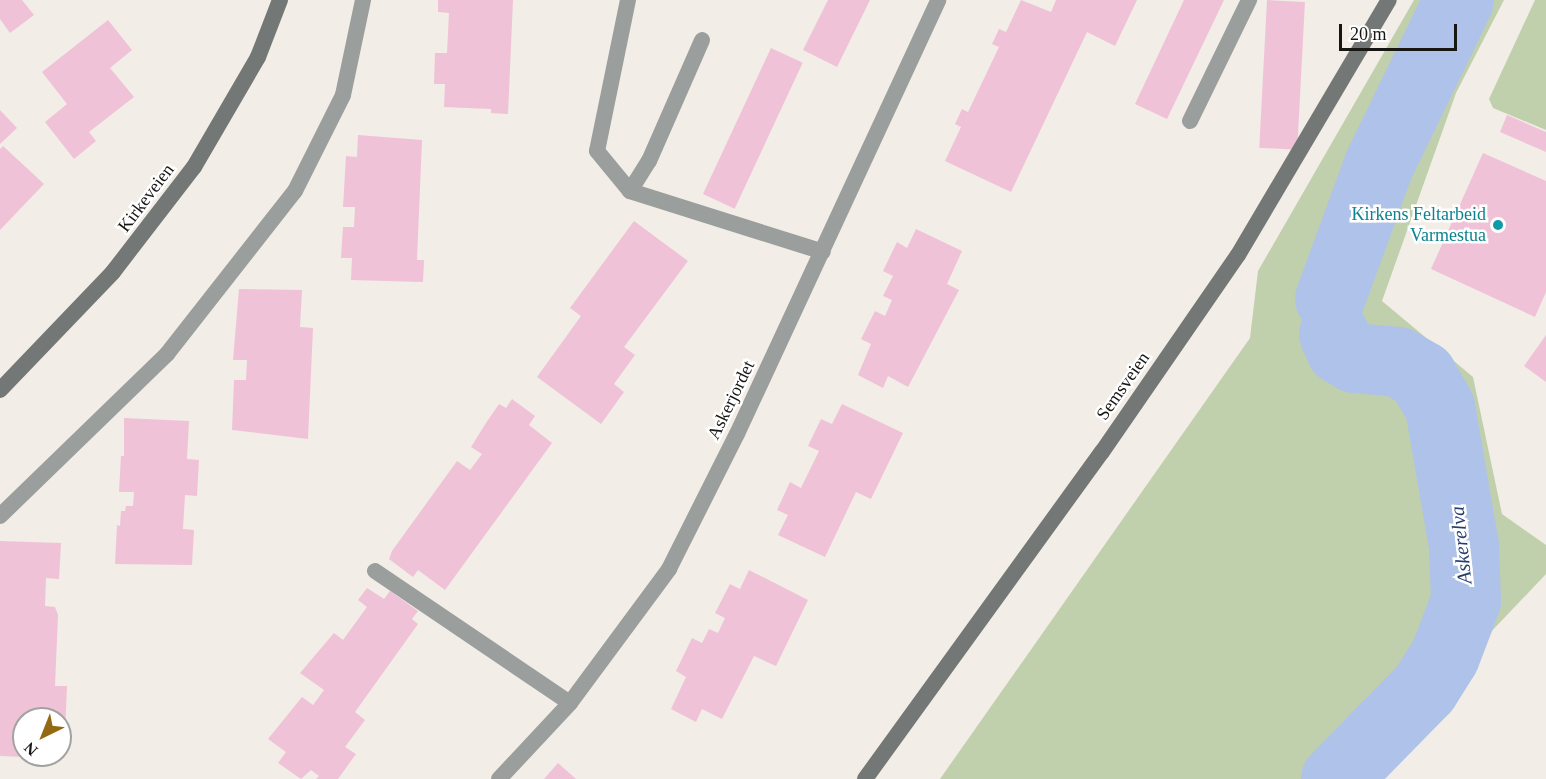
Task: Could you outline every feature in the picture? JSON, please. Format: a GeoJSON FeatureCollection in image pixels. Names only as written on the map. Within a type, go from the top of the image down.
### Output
{"type":"FeatureCollection","features":[{"type":"Feature","properties":{"kind":"main road","name":"Kirkeveien"},"geometry":{"type":"LineString","coordinates":[[0,390],[113,272],[194,167],[258,57],[280,0]]}},
{"type":"Feature","properties":{"kind":"main road","name":"Semsveien"},"geometry":{"type":"LineString","coordinates":[[865,779],[1102,452],[1238,255],[1389,0]]}},
{"type":"Feature","properties":{"kind":"street"},"geometry":{"type":"LineString","coordinates":[[0,516],[167,354],[295,191],[343,95],[363,0]]}},
{"type":"Feature","properties":{"kind":"street"},"geometry":{"type":"LineString","coordinates":[[628,0],[597,151],[630,191],[822,252]]}},
{"type":"Feature","properties":{"kind":"street","name":"Askerjordet"},"geometry":{"type":"LineString","coordinates":[[499,779],[570,703],[669,569],[822,252],[938,0]]}},
{"type":"Feature","properties":{"kind":"street"},"geometry":{"type":"LineString","coordinates":[[1190,121],[1249,0]]}},
{"type":"Feature","properties":{"kind":"street"},"geometry":{"type":"LineString","coordinates":[[630,191],[649,161],[702,40]]}},
{"type":"Feature","properties":{"kind":"street"},"geometry":{"type":"LineString","coordinates":[[375,571],[570,703]]}},
{"type":"Feature","properties":{"kind":"green space"},"geometry":{"type":"Polygon","coordinates":[[[1414,0],[1504,0],[1456,93],[1382,301],[1473,377],[1502,514],[1546,545],[1546,574],[1351,779],[940,779],[1250,338],[1258,271],[1414,0]]]}},
{"type":"Feature","properties":{"kind":"green space"},"geometry":{"type":"Polygon","coordinates":[[[1535,0],[1546,0],[1546,130],[1493,108],[1489,99],[1535,0]]]}},
{"type":"Feature","properties":{"kind":"building"},"geometry":{"type":"Polygon","coordinates":[[[0,0],[22,0],[34,15],[10,33],[0,19],[0,0]]]}},
{"type":"Feature","properties":{"kind":"building"},"geometry":{"type":"Polygon","coordinates":[[[438,0],[513,0],[508,114],[491,113],[491,109],[444,107],[445,84],[434,84],[435,53],[447,53],[449,13],[438,12],[438,0]]]}},
{"type":"Feature","properties":{"kind":"building"},"geometry":{"type":"Polygon","coordinates":[[[828,0],[870,0],[837,67],[803,50],[828,0]]]}},
{"type":"Feature","properties":{"kind":"building"},"geometry":{"type":"Polygon","coordinates":[[[1021,0],[1051,12],[1056,0],[1137,0],[1115,46],[1087,32],[1011,192],[945,161],[961,127],[955,124],[962,109],[968,112],[999,47],[992,44],[999,29],[1006,32],[1021,0]]]}},
{"type":"Feature","properties":{"kind":"building"},"geometry":{"type":"Polygon","coordinates":[[[1184,0],[1224,0],[1167,119],[1135,104],[1184,0]]]}},
{"type":"Feature","properties":{"kind":"building"},"geometry":{"type":"Polygon","coordinates":[[[1267,0],[1305,2],[1297,150],[1259,148],[1267,0]]]}},
{"type":"Feature","properties":{"kind":"building"},"geometry":{"type":"Polygon","coordinates":[[[108,20],[132,50],[110,68],[134,97],[89,132],[96,141],[74,159],[45,122],[67,104],[42,72],[108,20]]]}},
{"type":"Feature","properties":{"kind":"building"},"geometry":{"type":"Polygon","coordinates":[[[771,48],[803,63],[735,209],[703,194],[771,48]]]}},
{"type":"Feature","properties":{"kind":"building"},"geometry":{"type":"Polygon","coordinates":[[[0,110],[17,128],[0,144],[0,110]]]}},
{"type":"Feature","properties":{"kind":"building"},"geometry":{"type":"Polygon","coordinates":[[[1507,115],[1546,132],[1546,152],[1500,132],[1507,115]]]}},
{"type":"Feature","properties":{"kind":"building"},"geometry":{"type":"Polygon","coordinates":[[[358,135],[422,140],[417,260],[424,260],[423,282],[351,280],[352,258],[341,258],[343,227],[354,227],[355,207],[343,207],[346,156],[357,157],[358,135]]]}},
{"type":"Feature","properties":{"kind":"building"},"geometry":{"type":"Polygon","coordinates":[[[3,146],[44,184],[0,230],[0,149],[3,146]]]}},
{"type":"Feature","properties":{"kind":"building","name":"Kirkens Feltarbeid Varmestua"},"geometry":{"type":"Polygon","coordinates":[[[1483,153],[1546,181],[1546,292],[1535,317],[1431,269],[1483,153]]]}},
{"type":"Feature","properties":{"kind":"building"},"geometry":{"type":"Polygon","coordinates":[[[634,221],[688,261],[624,347],[635,355],[614,384],[624,392],[601,424],[537,377],[581,316],[570,308],[634,221]]]}},
{"type":"Feature","properties":{"kind":"building"},"geometry":{"type":"Polygon","coordinates":[[[916,229],[962,251],[947,284],[959,290],[908,387],[888,376],[883,388],[858,375],[871,344],[861,339],[875,311],[885,316],[892,300],[883,296],[893,276],[883,271],[897,242],[907,248],[916,229]]]}},
{"type":"Feature","properties":{"kind":"building"},"geometry":{"type":"Polygon","coordinates":[[[239,289],[302,290],[300,327],[313,328],[308,439],[232,430],[234,380],[246,380],[247,360],[233,360],[239,289]]]}},
{"type":"Feature","properties":{"kind":"building"},"geometry":{"type":"Polygon","coordinates":[[[1546,335],[1546,382],[1524,366],[1546,335]]]}},
{"type":"Feature","properties":{"kind":"building"},"geometry":{"type":"Polygon","coordinates":[[[512,399],[535,416],[529,425],[552,443],[445,590],[418,570],[413,577],[389,559],[392,551],[457,461],[470,470],[482,454],[471,447],[499,404],[506,408],[512,399]]]}},
{"type":"Feature","properties":{"kind":"building"},"geometry":{"type":"Polygon","coordinates":[[[842,404],[903,433],[871,499],[856,492],[825,557],[778,535],[788,515],[777,510],[790,482],[801,488],[819,451],[808,446],[821,419],[832,424],[842,404]]]}},
{"type":"Feature","properties":{"kind":"building"},"geometry":{"type":"Polygon","coordinates":[[[124,418],[189,421],[187,459],[199,460],[197,496],[185,495],[183,529],[194,530],[192,565],[115,564],[117,525],[120,526],[121,511],[125,511],[126,506],[133,506],[134,492],[119,492],[121,456],[124,456],[124,418]]]}},
{"type":"Feature","properties":{"kind":"building"},"geometry":{"type":"Polygon","coordinates":[[[0,541],[61,543],[59,579],[46,578],[45,606],[55,607],[58,615],[55,686],[67,686],[66,707],[12,707],[12,756],[0,756],[0,541]]]}},
{"type":"Feature","properties":{"kind":"building"},"geometry":{"type":"Polygon","coordinates":[[[749,570],[808,600],[776,666],[754,656],[722,719],[702,709],[696,722],[671,709],[686,677],[676,671],[692,638],[702,643],[709,629],[718,633],[725,618],[715,613],[730,584],[740,589],[749,570]]]}},
{"type":"Feature","properties":{"kind":"building"},"geometry":{"type":"Polygon","coordinates":[[[367,588],[384,599],[390,591],[418,611],[412,619],[418,624],[355,712],[365,720],[345,747],[356,754],[338,779],[316,779],[319,776],[311,770],[301,779],[278,763],[286,752],[268,739],[302,697],[313,705],[324,690],[300,673],[334,633],[343,640],[367,607],[358,600],[367,588]]]}},
{"type":"Feature","properties":{"kind":"building"},"geometry":{"type":"Polygon","coordinates":[[[558,763],[576,779],[544,779],[558,763]]]}},
{"type":"Feature","properties":{"kind":"waterway","name":"Askerelva"},"geometry":{"type":"LineString","coordinates":[[1330,299],[1379,165],[1459,0]]}},
{"type":"Feature","properties":{"kind":"waterway","name":"Askerelva"},"geometry":{"type":"LineString","coordinates":[[1334,334],[1341,350],[1355,358],[1398,362],[1422,376],[1440,407],[1464,546],[1466,601],[1445,656],[1424,689],[1336,779]]}},
{"type":"Feature","properties":{"kind":"place","name":"Kirkens Feltarbeid Varmestua"},"geometry":{"type":"Point","coordinates":[1498,225]}}]}
